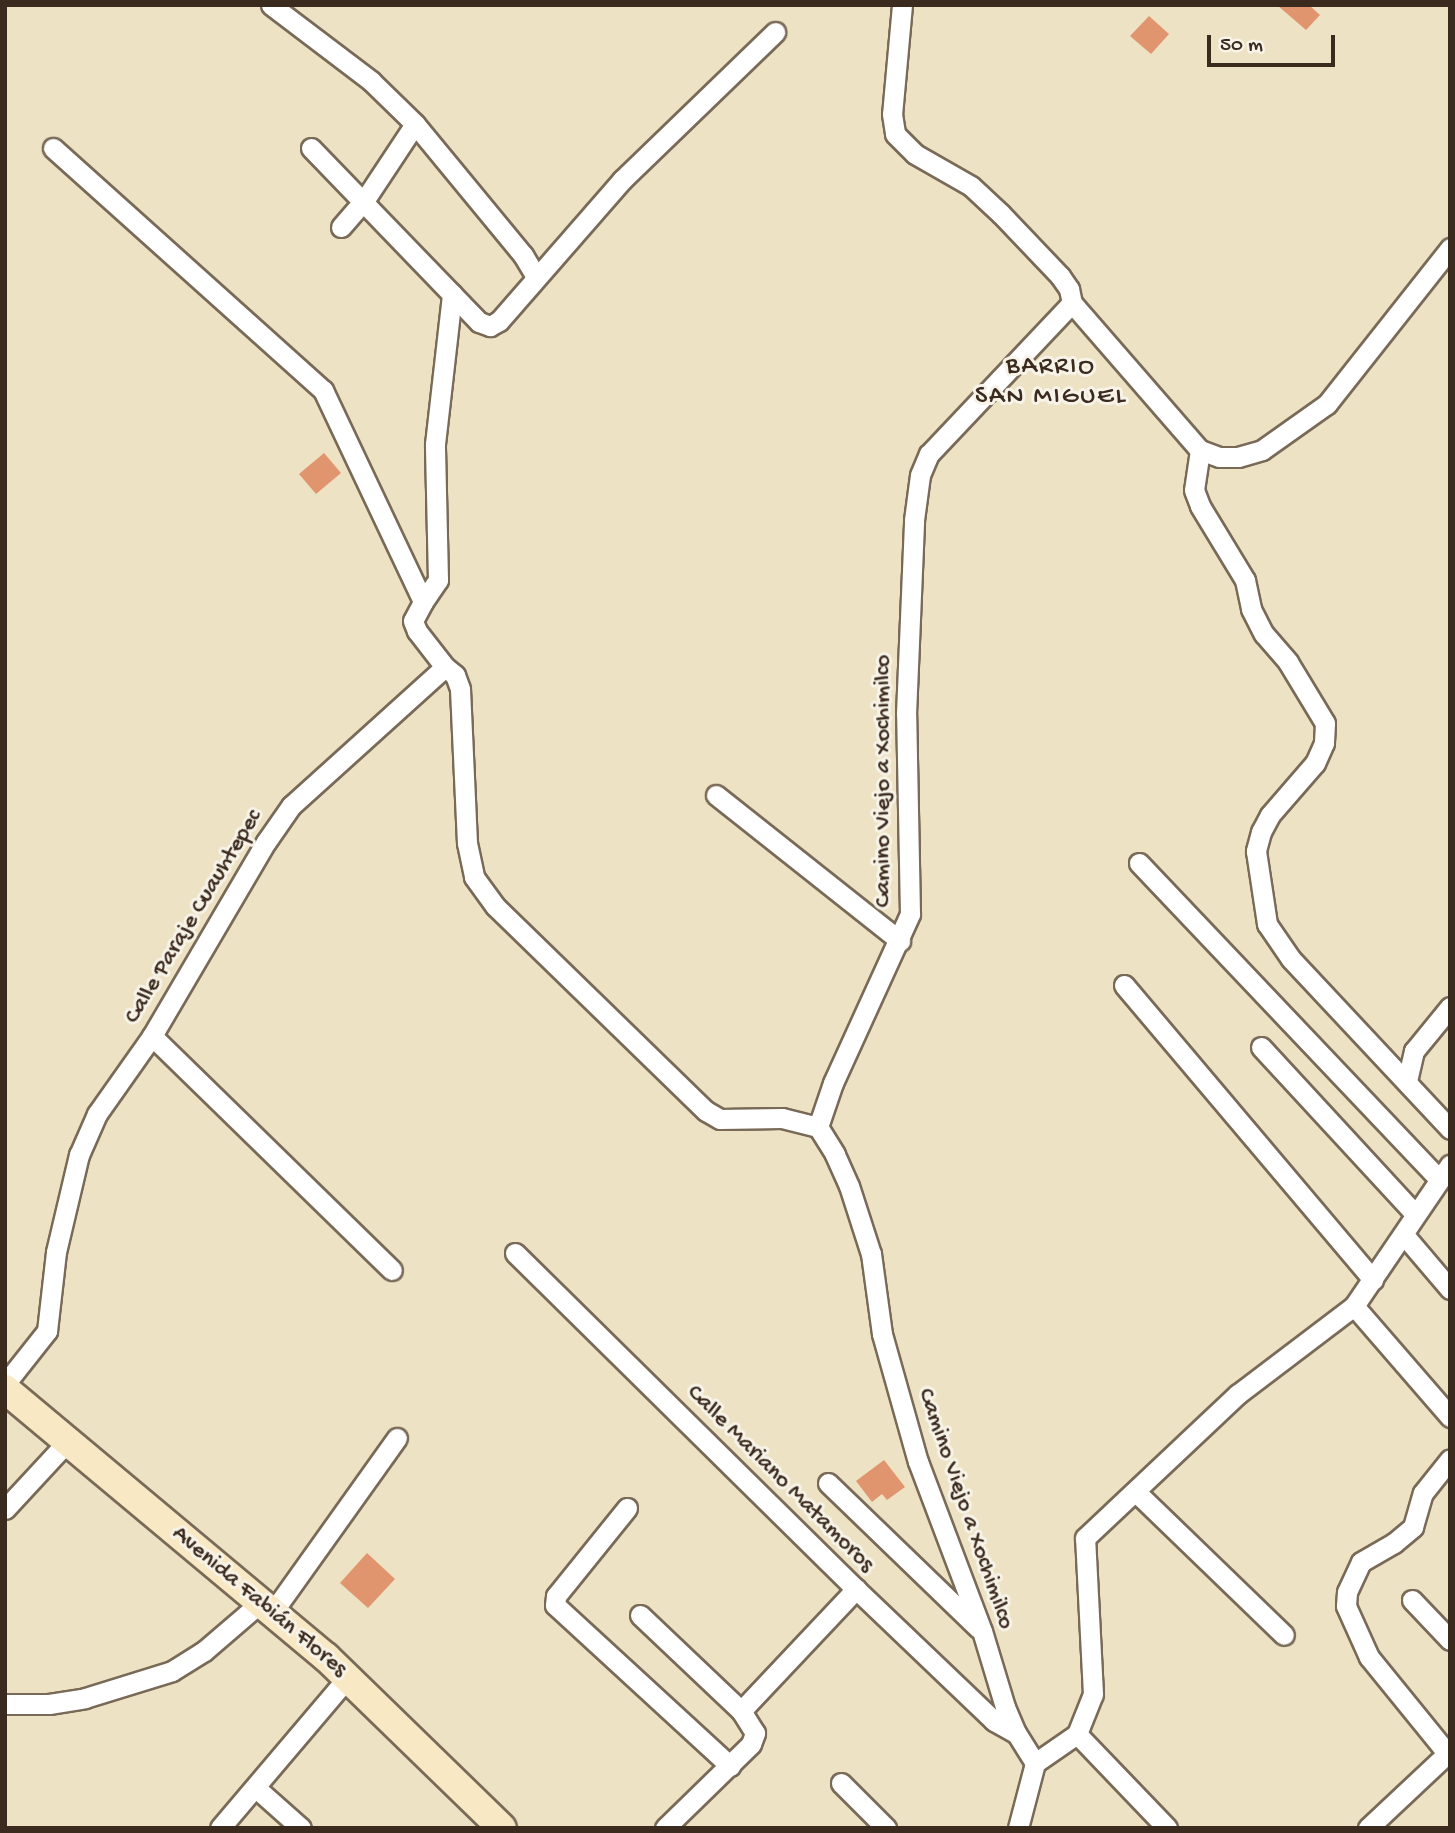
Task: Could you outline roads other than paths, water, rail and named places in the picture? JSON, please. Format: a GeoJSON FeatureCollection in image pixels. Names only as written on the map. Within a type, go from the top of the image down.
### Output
{"type":"FeatureCollection","features":[{"type":"Feature","properties":{"kind":"main road","name":"Avenida Fabián Flores"},"geometry":{"type":"LineString","coordinates":[[5,1387],[348,1677],[502,1828]]}},
{"type":"Feature","properties":{"kind":"street"},"geometry":{"type":"LineString","coordinates":[[271,5],[371,81],[415,124],[515,244],[536,277]]}},
{"type":"Feature","properties":{"kind":"street"},"geometry":{"type":"LineString","coordinates":[[902,5],[892,114],[895,134],[915,154],[971,186],[1001,214],[1060,276],[1069,289],[1072,303],[1200,450],[1219,457],[1238,457],[1262,450],[1327,404],[1450,248]]}},
{"type":"Feature","properties":{"kind":"street"},"geometry":{"type":"LineString","coordinates":[[311,148],[479,323],[490,326],[499,321],[622,180],[775,32]]}},
{"type":"Feature","properties":{"kind":"street"},"geometry":{"type":"LineString","coordinates":[[341,228],[364,201],[415,124]]}},
{"type":"Feature","properties":{"kind":"street"},"geometry":{"type":"LineString","coordinates":[[53,148],[323,390],[423,603]]}},
{"type":"Feature","properties":{"kind":"street"},"geometry":{"type":"LineString","coordinates":[[452,293],[435,444],[438,580],[413,621],[417,631],[445,667],[456,676],[460,689],[467,844],[474,877],[495,906],[706,1111],[720,1119],[782,1118],[818,1127]]}},
{"type":"Feature","properties":{"kind":"street","name":"Camino Viejo a Xochimilco"},"geometry":{"type":"LineString","coordinates":[[1035,1763],[1016,1733],[982,1631],[918,1462],[882,1334],[871,1254],[849,1186],[835,1154],[818,1127],[832,1083],[900,941],[910,914],[906,714],[914,520],[920,475],[929,453],[1072,303]]}},
{"type":"Feature","properties":{"kind":"street"},"geometry":{"type":"LineString","coordinates":[[1200,450],[1194,490],[1200,506],[1245,580],[1251,609],[1264,634],[1288,663],[1325,723],[1324,743],[1315,763],[1270,815],[1261,832],[1256,851],[1267,924],[1291,959],[1450,1129]]}},
{"type":"Feature","properties":{"kind":"street","name":"Calle Paraje Cuauhtepec"},"geometry":{"type":"LineString","coordinates":[[5,1387],[47,1331],[56,1252],[79,1155],[97,1114],[152,1036],[266,842],[291,806],[445,667]]}},
{"type":"Feature","properties":{"kind":"street"},"geometry":{"type":"LineString","coordinates":[[716,795],[900,941]]}},
{"type":"Feature","properties":{"kind":"street"},"geometry":{"type":"LineString","coordinates":[[1018,1828],[1035,1763],[1077,1734],[1093,1694],[1083,1545],[1090,1532],[1137,1493],[1238,1394],[1354,1306],[1444,1172],[1139,863]]}},
{"type":"Feature","properties":{"kind":"street"},"geometry":{"type":"LineString","coordinates":[[1124,985],[1373,1280]]}},
{"type":"Feature","properties":{"kind":"street"},"geometry":{"type":"LineString","coordinates":[[1407,1081],[1415,1051],[1450,1007]]}},
{"type":"Feature","properties":{"kind":"street"},"geometry":{"type":"LineString","coordinates":[[152,1036],[392,1270]]}},
{"type":"Feature","properties":{"kind":"street"},"geometry":{"type":"LineString","coordinates":[[1261,1047],[1415,1214]]}},
{"type":"Feature","properties":{"kind":"street"},"geometry":{"type":"LineString","coordinates":[[1404,1235],[1450,1289]]}},
{"type":"Feature","properties":{"kind":"street","name":"Calle Mariano Matamoros"},"geometry":{"type":"LineString","coordinates":[[515,1254],[856,1589],[995,1721],[1016,1733]]}},
{"type":"Feature","properties":{"kind":"street"},"geometry":{"type":"LineString","coordinates":[[1354,1306],[1450,1417]]}},
{"type":"Feature","properties":{"kind":"street"},"geometry":{"type":"LineString","coordinates":[[5,1704],[49,1704],[85,1699],[172,1671],[204,1651],[266,1608],[397,1438]]}},
{"type":"Feature","properties":{"kind":"street"},"geometry":{"type":"LineString","coordinates":[[5,1509],[68,1441]]}},
{"type":"Feature","properties":{"kind":"street"},"geometry":{"type":"LineString","coordinates":[[1378,1824],[1449,1752],[1368,1657],[1350,1622],[1346,1606],[1347,1592],[1361,1562],[1394,1543],[1413,1527],[1423,1493],[1450,1459]]}},
{"type":"Feature","properties":{"kind":"street"},"geometry":{"type":"LineString","coordinates":[[828,1483],[982,1631]]}},
{"type":"Feature","properties":{"kind":"street"},"geometry":{"type":"LineString","coordinates":[[1137,1493],[1284,1635]]}},
{"type":"Feature","properties":{"kind":"street"},"geometry":{"type":"LineString","coordinates":[[627,1508],[556,1596],[555,1605],[730,1766]]}},
{"type":"Feature","properties":{"kind":"street"},"geometry":{"type":"LineString","coordinates":[[741,1711],[856,1589]]}},
{"type":"Feature","properties":{"kind":"street"},"geometry":{"type":"LineString","coordinates":[[1412,1600],[1450,1640]]}},
{"type":"Feature","properties":{"kind":"street"},"geometry":{"type":"LineString","coordinates":[[640,1615],[741,1711],[755,1733],[751,1744],[665,1828]]}},
{"type":"Feature","properties":{"kind":"street"},"geometry":{"type":"LineString","coordinates":[[222,1827],[348,1677]]}},
{"type":"Feature","properties":{"kind":"street"},"geometry":{"type":"LineString","coordinates":[[1077,1734],[1167,1828]]}},
{"type":"Feature","properties":{"kind":"street"},"geometry":{"type":"LineString","coordinates":[[841,1783],[886,1828]]}},
{"type":"Feature","properties":{"kind":"street"},"geometry":{"type":"LineString","coordinates":[[256,1788],[301,1828]]}},
{"type":"Feature","properties":{"kind":"district","name":"BARRIO SAN MIGUEL"},"geometry":{"type":"Point","coordinates":[1051,383]}}]}
